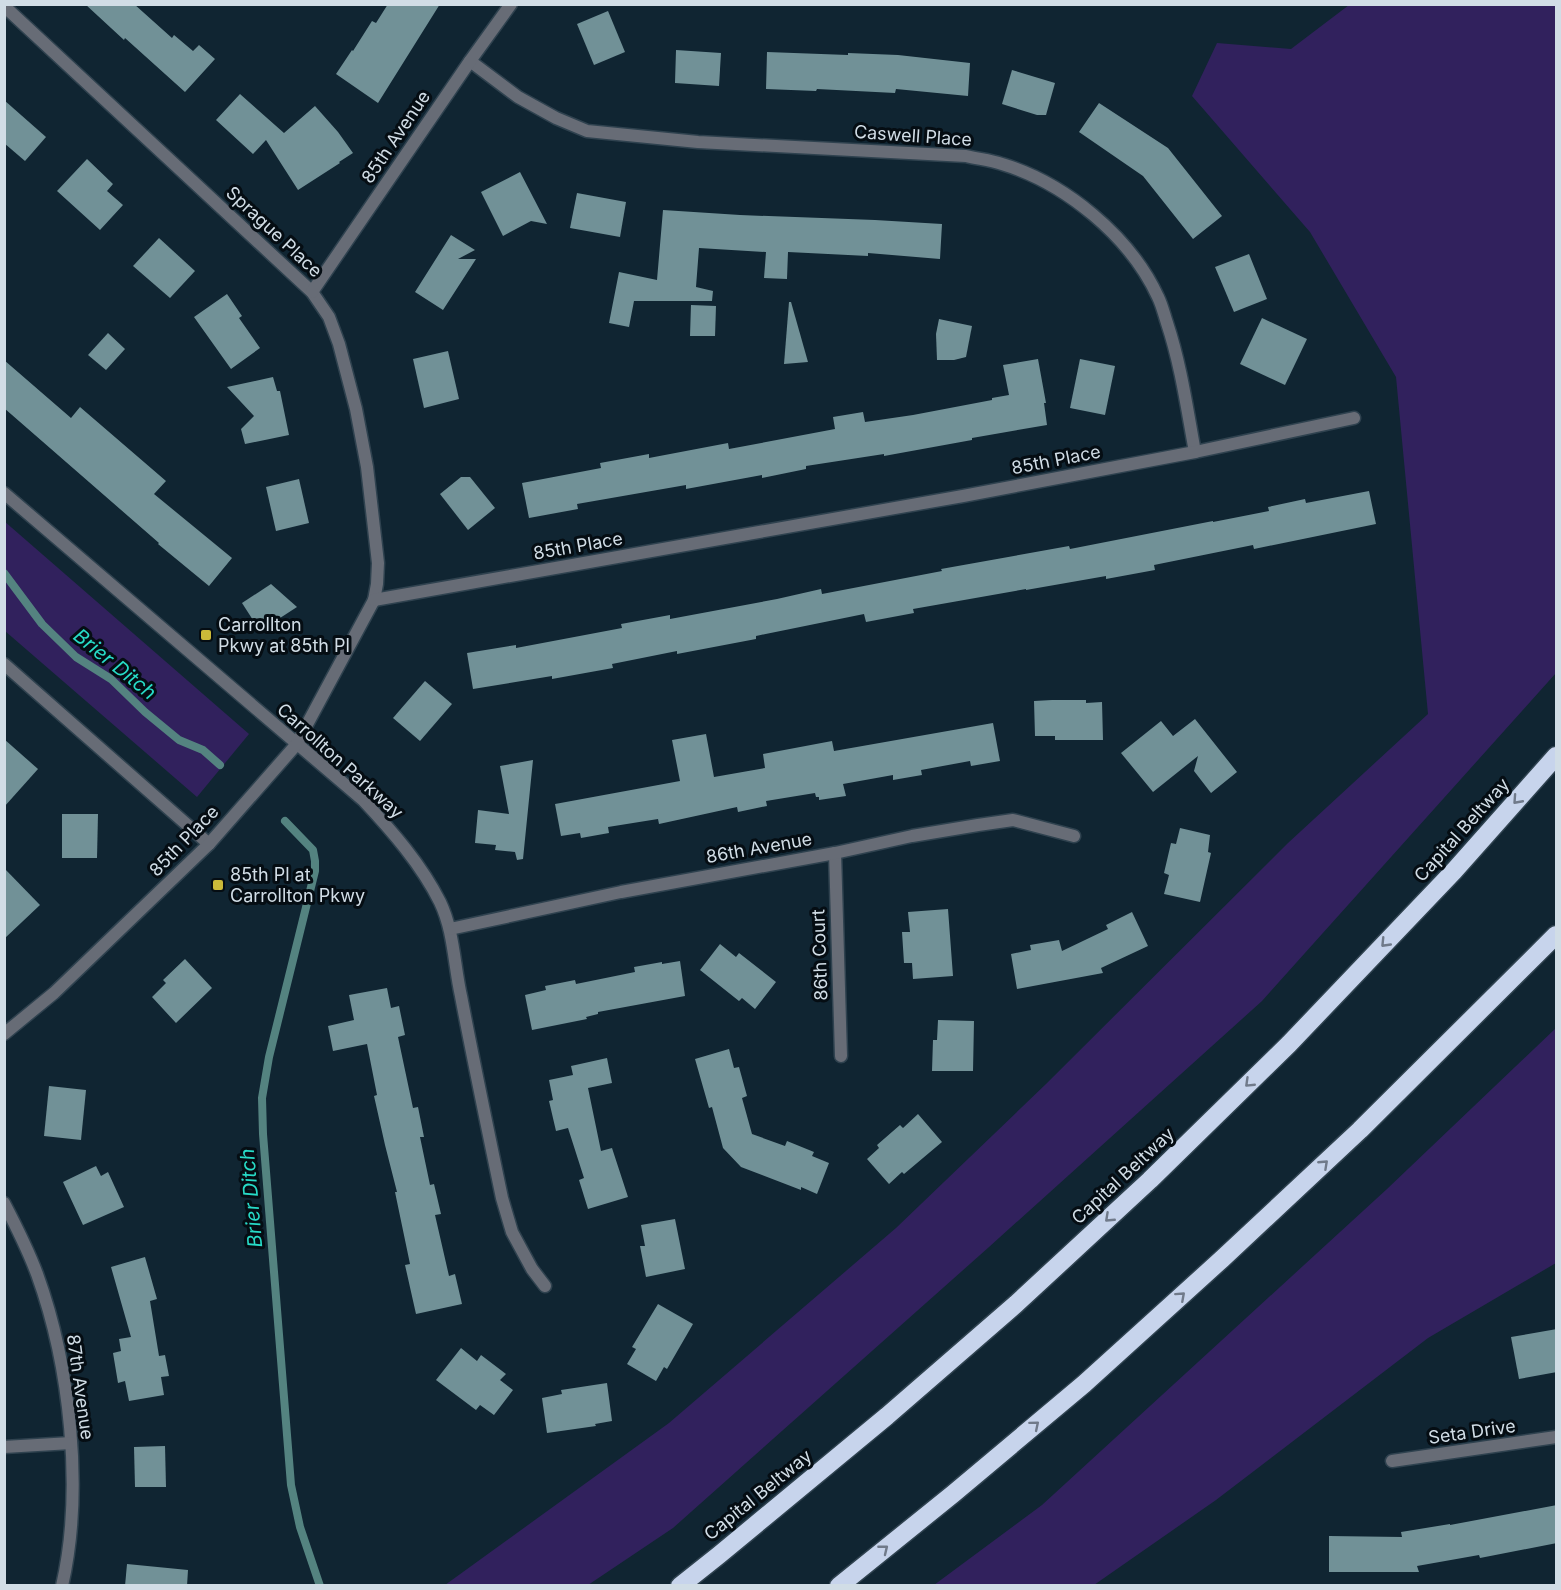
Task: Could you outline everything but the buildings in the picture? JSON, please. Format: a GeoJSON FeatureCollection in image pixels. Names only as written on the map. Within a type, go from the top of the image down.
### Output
{"type":"FeatureCollection","features":[{"type":"Feature","properties":{"kind":"highway","name":"Capital Beltway"},"geometry":{"type":"LineString","coordinates":[[680,1586],[904,1401],[1016,1304],[1150,1180],[1289,1044],[1454,871],[1557,756]]}},
{"type":"Feature","properties":{"kind":"highway"},"geometry":{"type":"LineString","coordinates":[[839,1586],[1084,1384],[1222,1259],[1360,1130],[1557,935]]}},
{"type":"Feature","properties":{"kind":"street","name":"85th Avenue"},"geometry":{"type":"LineString","coordinates":[[312,292],[511,4]]}},
{"type":"Feature","properties":{"kind":"street","name":"Sprague Place"},"geometry":{"type":"LineString","coordinates":[[4,6],[312,292],[329,317],[339,344],[356,409],[367,467],[378,563],[374,600]]}},
{"type":"Feature","properties":{"kind":"street","name":"Caswell Place"},"geometry":{"type":"LineString","coordinates":[[470,61],[518,97],[556,118],[587,131],[698,142],[966,156],[1001,164],[1033,176],[1084,208],[1110,229],[1145,273],[1158,298],[1173,343],[1195,452]]}},
{"type":"Feature","properties":{"kind":"street","name":"85th Place"},"geometry":{"type":"LineString","coordinates":[[4,1034],[54,993],[209,844],[296,745],[374,600],[767,531],[1195,452],[1354,418]]}},
{"type":"Feature","properties":{"kind":"street","name":"Carrollton Parkway"},"geometry":{"type":"LineString","coordinates":[[4,493],[363,801],[393,832],[421,872],[440,903],[450,929],[460,993],[502,1198],[512,1232],[532,1269],[545,1286]]}},
{"type":"Feature","properties":{"kind":"street"},"geometry":{"type":"LineString","coordinates":[[4,664],[209,844]]}},
{"type":"Feature","properties":{"kind":"street","name":"86th Avenue"},"geometry":{"type":"LineString","coordinates":[[450,929],[633,890],[835,853],[912,836],[1012,820],[1074,836]]}},
{"type":"Feature","properties":{"kind":"street","name":"86th Court"},"geometry":{"type":"LineString","coordinates":[[835,853],[842,1056]]}},
{"type":"Feature","properties":{"kind":"street","name":"87th Avenue"},"geometry":{"type":"LineString","coordinates":[[4,1203],[36,1273],[62,1364],[71,1443],[72,1516],[62,1586]]}},
{"type":"Feature","properties":{"kind":"street","name":"Seta Drive"},"geometry":{"type":"LineString","coordinates":[[1392,1461],[1557,1437]]}},
{"type":"Feature","properties":{"kind":"street"},"geometry":{"type":"LineString","coordinates":[[4,1447],[71,1443]]}},
{"type":"Feature","properties":{"kind":"shaded area"},"geometry":{"type":"Polygon","coordinates":[[[1349,5],[1556,5],[1556,673],[1262,1001],[673,1528],[588,1585],[445,1585],[669,1423],[896,1228],[1046,1084],[1288,843],[1428,714],[1396,377],[1310,232],[1192,96],[1217,43],[1291,49],[1349,5]]]}},
{"type":"Feature","properties":{"kind":"shaded area"},"geometry":{"type":"Polygon","coordinates":[[[4,521],[249,734],[197,797],[5,631],[4,521]]]}},
{"type":"Feature","properties":{"kind":"shaded area"},"geometry":{"type":"Polygon","coordinates":[[[1556,1028],[1556,1263],[1428,1338],[1216,1500],[1094,1585],[934,1585],[1042,1505],[1387,1189],[1556,1028]]]}},
{"type":"Feature","properties":{"kind":"waterway","name":"Brier Ditch"},"geometry":{"type":"LineString","coordinates":[[4,573],[42,624],[76,657],[111,679],[145,712],[179,740],[203,750],[220,765]]}},
{"type":"Feature","properties":{"kind":"waterway","name":"Brier Ditch"},"geometry":{"type":"LineString","coordinates":[[285,821],[313,850],[315,871],[269,1057],[262,1098],[263,1134],[291,1485],[300,1527],[320,1586]]}},
{"type":"Feature","properties":{"kind":"place","name":"Carrollton Pkwy at 85th Pl"},"geometry":{"type":"Point","coordinates":[206,635]}},
{"type":"Feature","properties":{"kind":"place","name":"85th Pl at Carrollton Pkwy"},"geometry":{"type":"Point","coordinates":[218,885]}}]}
